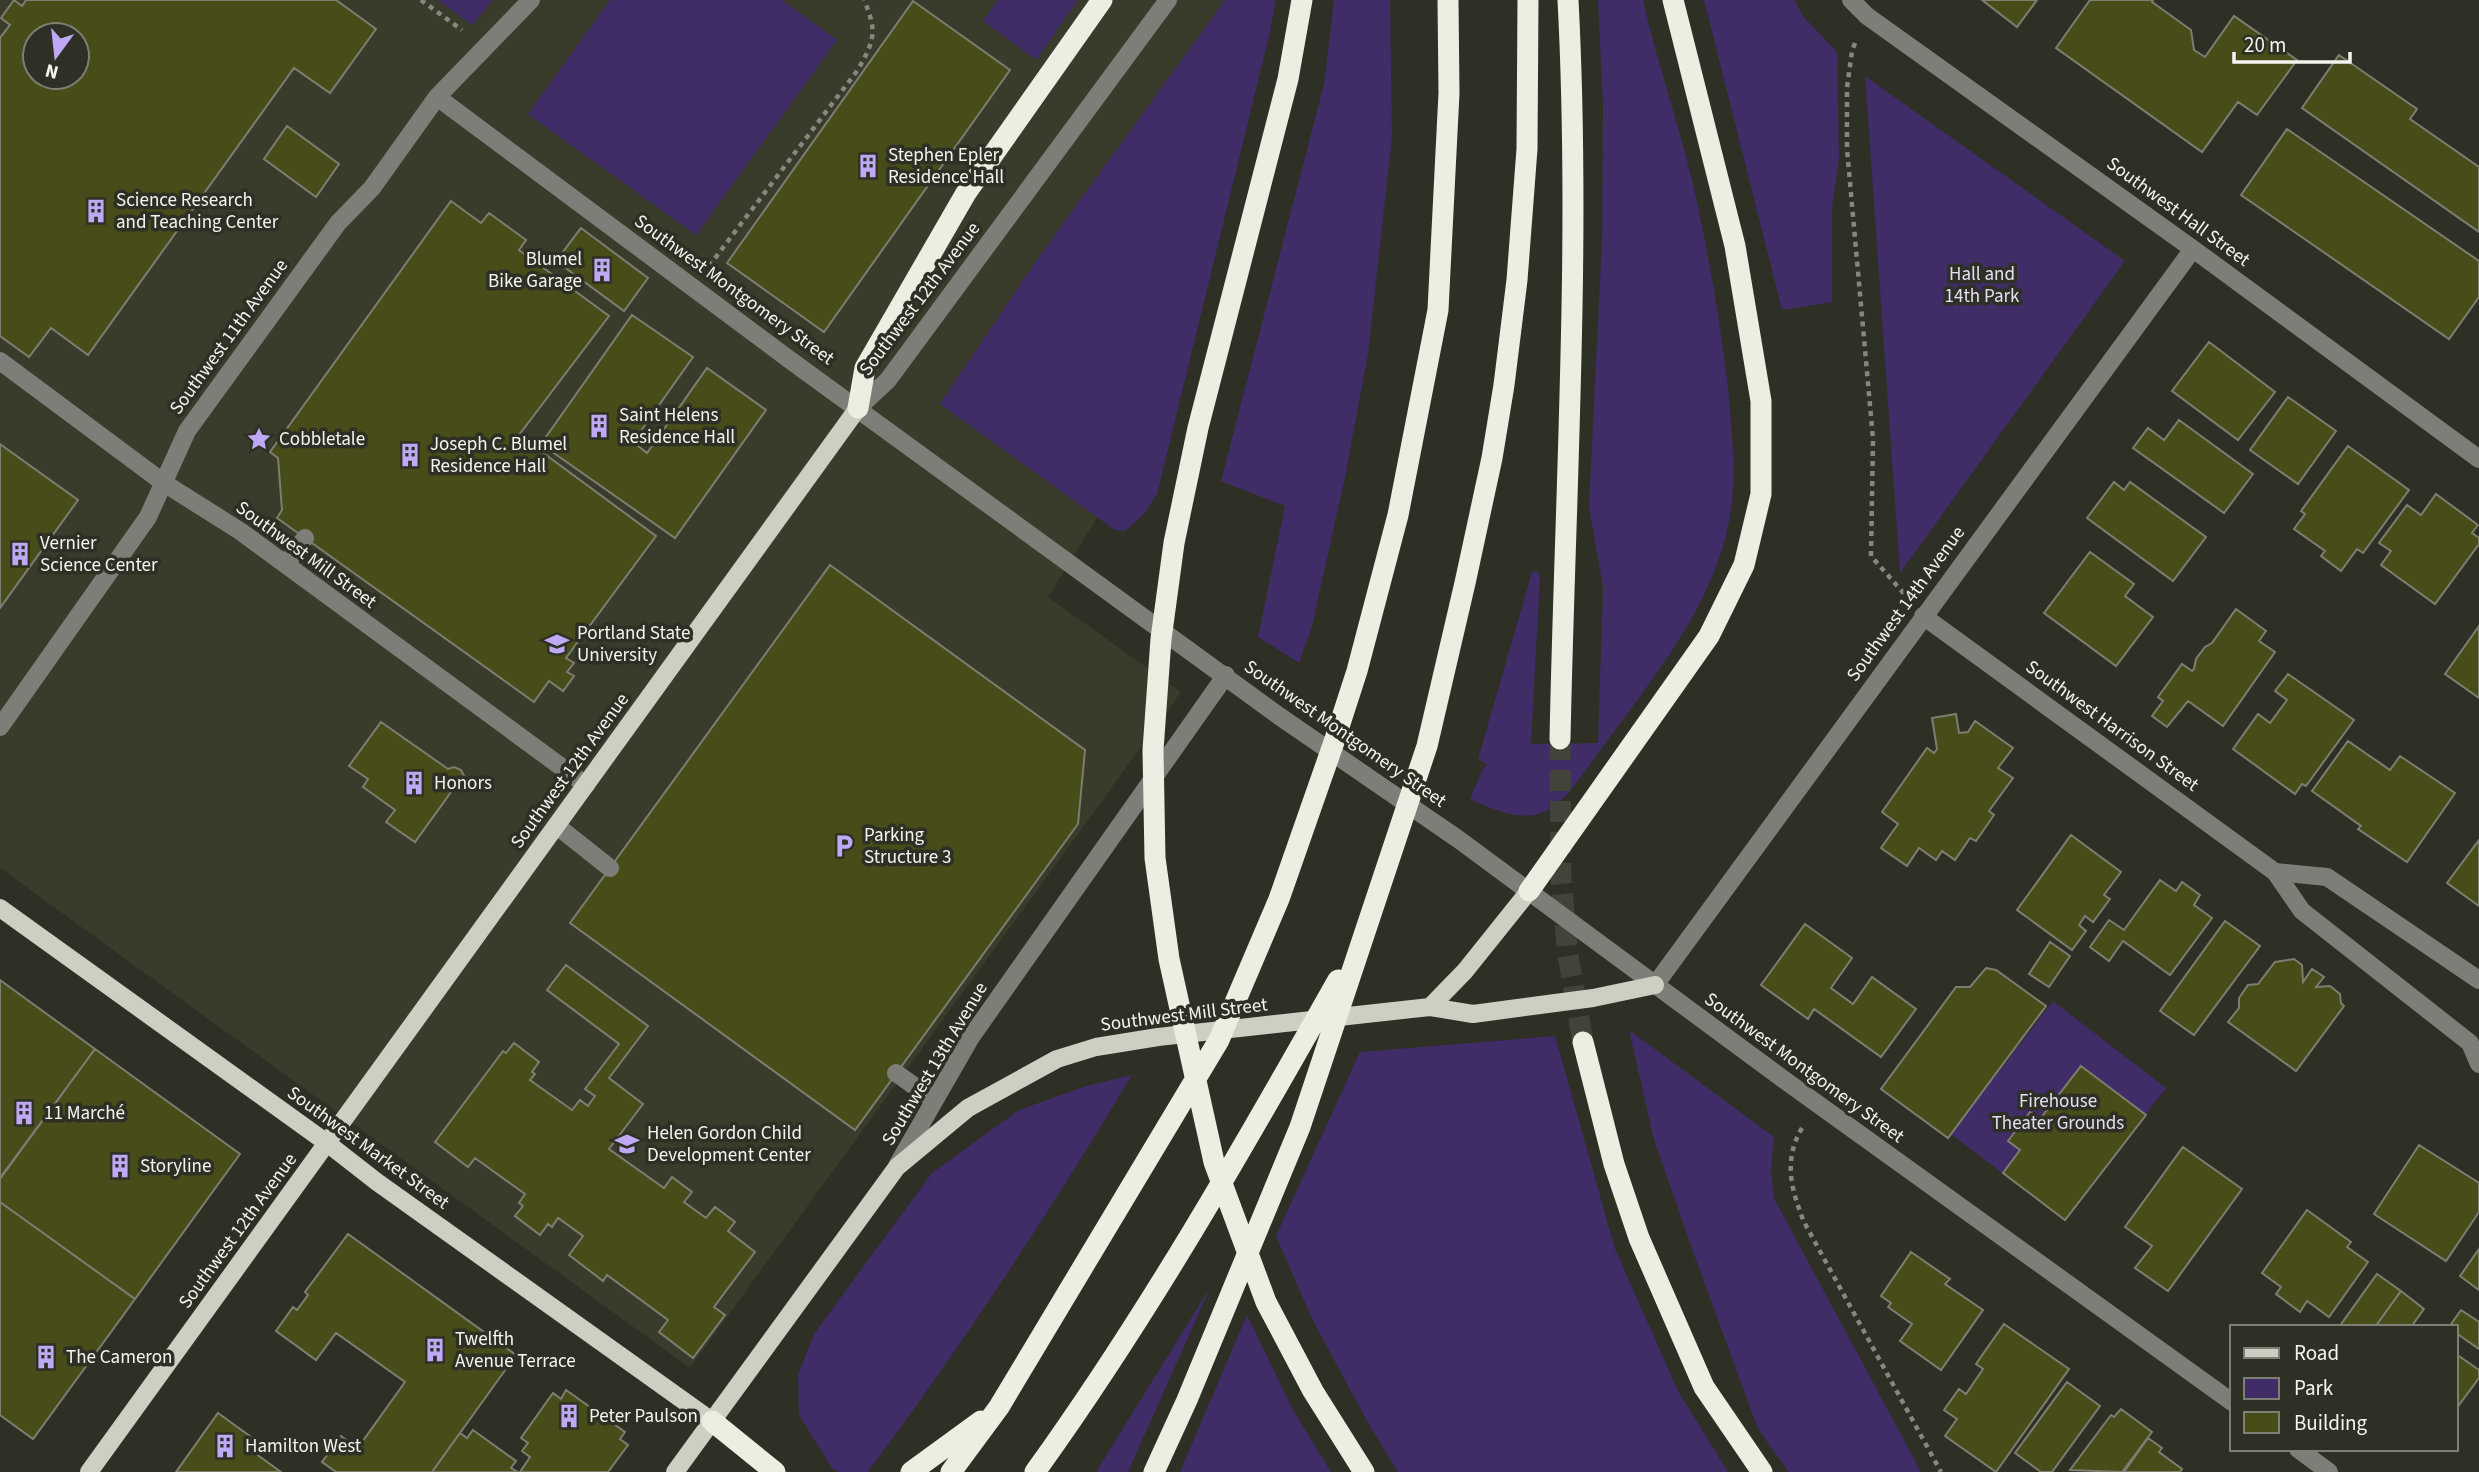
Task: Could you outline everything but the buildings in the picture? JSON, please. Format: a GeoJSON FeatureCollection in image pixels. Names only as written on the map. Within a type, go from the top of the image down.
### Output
{"type":"FeatureCollection","features":[{"type":"Feature","properties":{"kind":"highway"},"geometry":{"type":"LineString","coordinates":[[858,408],[865,368],[965,193],[1102,0]]}},
{"type":"Feature","properties":{"kind":"highway"},"geometry":{"type":"LineString","coordinates":[[1303,0],[1288,79],[1198,428],[1174,543],[1161,639],[1153,763],[1155,858],[1167,947],[1214,1162],[1266,1302],[1313,1391],[1364,1472]]}},
{"type":"Feature","properties":{"kind":"highway"},"geometry":{"type":"LineString","coordinates":[[951,1472],[999,1408],[1219,1040],[1279,899],[1350,694],[1398,515],[1438,310],[1449,93],[1448,0]]}},
{"type":"Feature","properties":{"kind":"highway"},"geometry":{"type":"LineString","coordinates":[[1154,1472],[1187,1400],[1300,1127],[1427,746],[1492,457],[1517,280],[1527,149],[1528,0]]}},
{"type":"Feature","properties":{"kind":"highway"},"geometry":{"type":"LineString","coordinates":[[1560,739],[1573,274],[1574,144],[1568,0]]}},
{"type":"Feature","properties":{"kind":"highway"},"geometry":{"type":"LineString","coordinates":[[1529,891],[1709,636],[1744,565],[1761,494],[1761,401],[1735,246],[1673,0]]}},
{"type":"Feature","properties":{"kind":"highway"},"geometry":{"type":"LineString","coordinates":[[1035,1472],[1085,1403],[1157,1292],[1242,1150],[1360,942]]}},
{"type":"Feature","properties":{"kind":"highway"},"geometry":{"type":"LineString","coordinates":[[1583,1042],[1615,1164],[1639,1238],[1704,1387],[1762,1472]]}},
{"type":"Feature","properties":{"kind":"highway"},"geometry":{"type":"LineString","coordinates":[[911,1472],[999,1408]]}},
{"type":"Feature","properties":{"kind":"highway"},"geometry":{"type":"LineString","coordinates":[[712,1421],[775,1472]]}},
{"type":"Feature","properties":{"kind":"main road","name":"Southwest 12th Avenue"},"geometry":{"type":"LineString","coordinates":[[89,1472],[858,408]]}},
{"type":"Feature","properties":{"kind":"main road"},"geometry":{"type":"LineString","coordinates":[[1430,1007],[1465,971],[1529,891]]}},
{"type":"Feature","properties":{"kind":"main road","name":"Southwest Market Street"},"geometry":{"type":"LineString","coordinates":[[0,908],[712,1421]]}},
{"type":"Feature","properties":{"kind":"main road","name":"Southwest Mill Street"},"geometry":{"type":"LineString","coordinates":[[897,1167],[968,1108],[1057,1059],[1096,1047],[1158,1037],[1430,1007],[1473,1014],[1593,998],[1655,985]]}},
{"type":"Feature","properties":{"kind":"main road","name":"Southwest 13th Avenue"},"geometry":{"type":"LineString","coordinates":[[676,1472],[897,1167]]}},
{"type":"Feature","properties":{"kind":"street","name":"Southwest 11th Avenue"},"geometry":{"type":"LineString","coordinates":[[0,727],[148,517],[187,431],[338,223],[372,188],[437,97],[531,0]]}},
{"type":"Feature","properties":{"kind":"street","name":"Southwest 12th Avenue"},"geometry":{"type":"LineString","coordinates":[[858,408],[888,380],[1168,0]]}},
{"type":"Feature","properties":{"kind":"street","name":"Southwest Hall Street"},"geometry":{"type":"LineString","coordinates":[[1851,0],[1867,16],[2193,249],[2479,459]]}},
{"type":"Feature","properties":{"kind":"street","name":"Southwest Montgomery Street"},"geometry":{"type":"LineString","coordinates":[[437,97],[1279,716],[1458,839],[1816,1103],[2230,1401]]}},
{"type":"Feature","properties":{"kind":"street","name":"Southwest 14th Avenue"},"geometry":{"type":"LineString","coordinates":[[1655,985],[2193,249]]}},
{"type":"Feature","properties":{"kind":"street","name":"Southwest Mill Street"},"geometry":{"type":"LineString","coordinates":[[0,361],[164,484],[240,531],[586,785]]}},
{"type":"Feature","properties":{"kind":"street"},"geometry":{"type":"LineString","coordinates":[[286,564],[305,538]]}},
{"type":"Feature","properties":{"kind":"street","name":"Southwest Harrison Street"},"geometry":{"type":"LineString","coordinates":[[1923,615],[2275,872],[2302,911],[2470,1043],[2479,1064]]}},
{"type":"Feature","properties":{"kind":"street","name":"Southwest 13th Avenue"},"geometry":{"type":"LineString","coordinates":[[897,1167],[971,1037],[1226,675]]}},
{"type":"Feature","properties":{"kind":"street"},"geometry":{"type":"LineString","coordinates":[[557,826],[610,868]]}},
{"type":"Feature","properties":{"kind":"street"},"geometry":{"type":"LineString","coordinates":[[2275,872],[2327,877],[2479,981]]}},
{"type":"Feature","properties":{"kind":"street"},"geometry":{"type":"LineString","coordinates":[[896,1073],[934,1100]]}},
{"type":"Feature","properties":{"kind":"street"},"geometry":{"type":"LineString","coordinates":[[2301,1451],[2329,1472]]}},
{"type":"Feature","properties":{"kind":"path"},"geometry":{"type":"LineString","coordinates":[[421,0],[485,47]]}},
{"type":"Feature","properties":{"kind":"path"},"geometry":{"type":"LineString","coordinates":[[694,287],[857,71],[872,46],[873,27],[864,0]]}},
{"type":"Feature","properties":{"kind":"path"},"geometry":{"type":"LineString","coordinates":[[1867,16],[1852,51],[1847,88],[1847,149],[1873,439],[1871,556],[1923,615]]}},
{"type":"Feature","properties":{"kind":"path"},"geometry":{"type":"LineString","coordinates":[[1816,1103],[1793,1143],[1790,1160],[1797,1205],[1941,1472]]}},
{"type":"Feature","properties":{"kind":"shaded area","name":"Portland State University"},"geometry":{"type":"Polygon","coordinates":[[[0,0],[1235,0],[1160,417],[1048,597],[1181,692],[690,1368],[0,868],[0,0]]]}},
{"type":"Feature","properties":{"kind":"green space"},"geometry":{"type":"Polygon","coordinates":[[[438,0],[493,0],[472,25],[438,0]]]}},
{"type":"Feature","properties":{"kind":"green space"},"geometry":{"type":"Polygon","coordinates":[[[610,0],[782,0],[837,40],[696,235],[528,114],[610,0]]]}},
{"type":"Feature","properties":{"kind":"green space"},"geometry":{"type":"Polygon","coordinates":[[[998,0],[1078,0],[1036,60],[983,21],[998,0]]]}},
{"type":"Feature","properties":{"kind":"green space"},"geometry":{"type":"Polygon","coordinates":[[[1225,0],[1276,0],[1157,494],[1143,515],[1125,531],[1115,530],[940,404],[1036,261],[1225,0]]]}},
{"type":"Feature","properties":{"kind":"green space"},"geometry":{"type":"Polygon","coordinates":[[[1334,0],[1390,0],[1392,137],[1368,354],[1345,477],[1312,626],[1299,663],[1258,637],[1285,506],[1221,481],[1324,84],[1334,0]]]}},
{"type":"Feature","properties":{"kind":"green space"},"geometry":{"type":"Polygon","coordinates":[[[1598,0],[1643,0],[1688,165],[1709,263],[1728,388],[1733,487],[1728,526],[1713,573],[1688,625],[1656,675],[1563,799],[1550,809],[1535,815],[1518,815],[1470,799],[1482,770],[1487,765],[1478,759],[1532,572],[1536,571],[1540,575],[1531,744],[1598,743],[1603,587],[1589,507],[1602,240],[1603,108],[1598,0]]]}},
{"type":"Feature","properties":{"kind":"green space"},"geometry":{"type":"Polygon","coordinates":[[[1704,0],[1795,0],[1802,15],[1837,52],[1839,157],[1832,208],[1832,302],[1782,310],[1704,0]]]}},
{"type":"Feature","properties":{"kind":"green space","name":"Hall and 14th Park"},"geometry":{"type":"Polygon","coordinates":[[[1865,76],[2125,261],[1900,573],[1865,76]]]}},
{"type":"Feature","properties":{"kind":"green space","name":"Firehouse Theater Grounds"},"geometry":{"type":"Polygon","coordinates":[[[2053,1001],[2166,1088],[2064,1220],[1951,1134],[2053,1001]]]}},
{"type":"Feature","properties":{"kind":"green space"},"geometry":{"type":"Polygon","coordinates":[[[1629,1030],[1774,1137],[1771,1170],[1774,1198],[1921,1472],[1789,1472],[1758,1429],[1654,1140],[1629,1030]]]}},
{"type":"Feature","properties":{"kind":"green space"},"geometry":{"type":"Polygon","coordinates":[[[1555,1036],[1615,1249],[1678,1391],[1728,1472],[1398,1472],[1313,1321],[1276,1236],[1360,1052],[1555,1036]]]}},
{"type":"Feature","properties":{"kind":"green space"},"geometry":{"type":"Polygon","coordinates":[[[1132,1075],[1005,1277],[868,1472],[838,1472],[832,1468],[799,1415],[798,1375],[814,1334],[932,1173],[1019,1110],[1086,1086],[1132,1075]]]}},
{"type":"Feature","properties":{"kind":"green space"},"geometry":{"type":"Polygon","coordinates":[[[1211,1286],[1128,1472],[1096,1472],[1211,1286]]]}},
{"type":"Feature","properties":{"kind":"green space"},"geometry":{"type":"Polygon","coordinates":[[[1247,1315],[1292,1408],[1331,1472],[1180,1472],[1247,1315]]]}},
{"type":"Feature","properties":{"kind":"tunnel"},"geometry":{"type":"LineString","coordinates":[[1560,739],[1561,880],[1568,955],[1583,1042]]}},
{"type":"Feature","properties":{"kind":"place","name":"Stephen Epler Residence Hall"},"geometry":{"type":"Point","coordinates":[868,166]}},
{"type":"Feature","properties":{"kind":"place","name":"Science Research and Teaching Center"},"geometry":{"type":"Point","coordinates":[96,211]}},
{"type":"Feature","properties":{"kind":"place","name":"Blumel Bike Garage"},"geometry":{"type":"Point","coordinates":[602,270]}},
{"type":"Feature","properties":{"kind":"place","name":"Saint Helens Residence Hall"},"geometry":{"type":"Point","coordinates":[599,426]}},
{"type":"Feature","properties":{"kind":"place","name":"Cobbletale"},"geometry":{"type":"Point","coordinates":[259,439]}},
{"type":"Feature","properties":{"kind":"place","name":"Joseph C. Blumel Residence Hall"},"geometry":{"type":"Point","coordinates":[410,455]}},
{"type":"Feature","properties":{"kind":"place","name":"Vernier Science Center"},"geometry":{"type":"Point","coordinates":[20,554]}},
{"type":"Feature","properties":{"kind":"place","name":"Portland State University"},"geometry":{"type":"Point","coordinates":[557,644]}},
{"type":"Feature","properties":{"kind":"place","name":"Honors"},"geometry":{"type":"Point","coordinates":[414,783]}},
{"type":"Feature","properties":{"kind":"place","name":"Parking Structure 3"},"geometry":{"type":"Point","coordinates":[844,846]}},
{"type":"Feature","properties":{"kind":"place","name":"11 Marché"},"geometry":{"type":"Point","coordinates":[24,1113]}},
{"type":"Feature","properties":{"kind":"place","name":"Helen Gordon Child Development Center"},"geometry":{"type":"Point","coordinates":[627,1144]}},
{"type":"Feature","properties":{"kind":"place","name":"Storyline"},"geometry":{"type":"Point","coordinates":[120,1166]}},
{"type":"Feature","properties":{"kind":"place","name":"Twelfth Avenue Terrace"},"geometry":{"type":"Point","coordinates":[435,1350]}},
{"type":"Feature","properties":{"kind":"place","name":"The Cameron"},"geometry":{"type":"Point","coordinates":[46,1357]}},
{"type":"Feature","properties":{"kind":"place","name":"Peter Paulson"},"geometry":{"type":"Point","coordinates":[569,1416]}},
{"type":"Feature","properties":{"kind":"place","name":"Hamilton West"},"geometry":{"type":"Point","coordinates":[225,1446]}}]}
